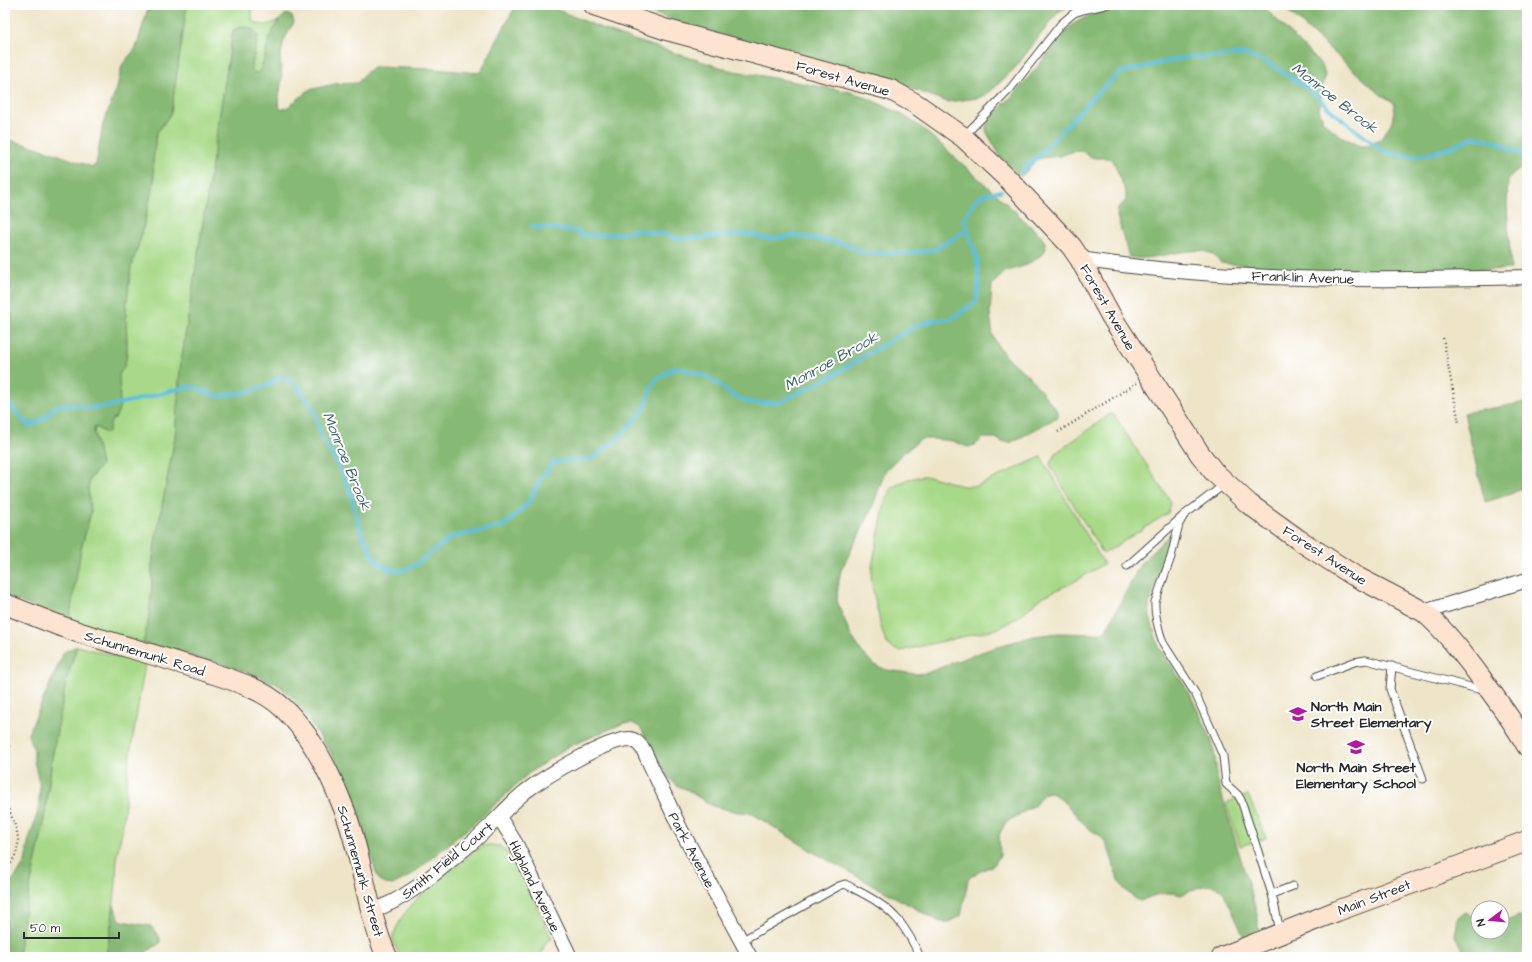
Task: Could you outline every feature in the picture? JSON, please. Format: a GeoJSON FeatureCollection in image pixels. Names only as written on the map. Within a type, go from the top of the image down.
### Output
{"type":"FeatureCollection","features":[{"type":"Feature","properties":{"kind":"street","name":"Forest Avenue"},"geometry":{"type":"LineString","coordinates":[[594,5],[667,30],[891,90],[916,104],[963,137],[1008,180],[1071,246],[1080,259],[1104,305],[1200,454],[1214,472],[1253,507],[1299,540],[1352,575],[1424,612],[1439,626],[1468,660],[1527,746]]}},
{"type":"Feature","properties":{"kind":"street","name":"Franklin Avenue"},"geometry":{"type":"LineString","coordinates":[[1080,259],[1184,271],[1294,278],[1434,280],[1527,277]]}},
{"type":"Feature","properties":{"kind":"street"},"geometry":{"type":"LineString","coordinates":[[1424,612],[1527,580]]}},
{"type":"Feature","properties":{"kind":"street","name":"Schunnemunk Road"},"geometry":{"type":"LineString","coordinates":[[5,604],[82,634],[194,667],[243,684],[259,691],[282,706]]}},
{"type":"Feature","properties":{"kind":"street","name":"Schunnemunk Street"},"geometry":{"type":"LineString","coordinates":[[282,706],[297,723],[315,749],[336,791],[352,830],[372,911],[387,957]]}},
{"type":"Feature","properties":{"kind":"street","name":"Smith Field Court"},"geometry":{"type":"LineString","coordinates":[[372,911],[392,903],[409,892],[470,844],[527,791],[546,777],[575,760],[612,743],[629,739],[636,742]]}},
{"type":"Feature","properties":{"kind":"street","name":"Park Avenue"},"geometry":{"type":"LineString","coordinates":[[636,742],[643,749],[680,828],[750,957]]}},
{"type":"Feature","properties":{"kind":"street","name":"Highland Avenue"},"geometry":{"type":"LineString","coordinates":[[499,817],[516,844],[570,957]]}},
{"type":"Feature","properties":{"kind":"street","name":"Main Street"},"geometry":{"type":"LineString","coordinates":[[1222,957],[1397,889],[1527,841]]}},
{"type":"Feature","properties":{"kind":"lane"},"geometry":{"type":"LineString","coordinates":[[963,137],[1010,89],[1061,24],[1074,13],[1105,5]]}},
{"type":"Feature","properties":{"kind":"lane"},"geometry":{"type":"LineString","coordinates":[[1127,566],[1184,515],[1226,483]]}},
{"type":"Feature","properties":{"kind":"lane"},"geometry":{"type":"LineString","coordinates":[[1184,515],[1179,524],[1171,557],[1155,602],[1155,611],[1160,635],[1165,646],[1195,693],[1218,745],[1224,762],[1225,782],[1229,788],[1240,797],[1272,894],[1280,934]]}},
{"type":"Feature","properties":{"kind":"lane"},"geometry":{"type":"LineString","coordinates":[[1317,676],[1361,660],[1366,660],[1492,693]]}},
{"type":"Feature","properties":{"kind":"lane"},"geometry":{"type":"LineString","coordinates":[[1392,666],[1390,689],[1423,779]]}},
{"type":"Feature","properties":{"kind":"lane"},"geometry":{"type":"LineString","coordinates":[[741,941],[845,884],[891,911],[907,931],[919,956]]}},
{"type":"Feature","properties":{"kind":"lane"},"geometry":{"type":"LineString","coordinates":[[1272,894],[1293,886]]}},
{"type":"Feature","properties":{"kind":"path"},"geometry":{"type":"LineString","coordinates":[[1443,338],[1459,423]]}},
{"type":"Feature","properties":{"kind":"path"},"geometry":{"type":"LineString","coordinates":[[1058,432],[1149,376]]}},
{"type":"Feature","properties":{"kind":"path"},"geometry":{"type":"LineString","coordinates":[[5,747],[14,746]]}},
{"type":"Feature","properties":{"kind":"path"},"geometry":{"type":"LineString","coordinates":[[5,802],[18,831],[19,840],[16,856],[5,870]]}},
{"type":"Feature","properties":{"kind":"green space"},"geometry":{"type":"Polygon","coordinates":[[[149,5],[187,5],[171,113],[156,134],[153,162],[154,181],[141,237],[131,267],[126,307],[127,352],[125,365],[119,375],[120,406],[116,417],[111,421],[108,433],[95,427],[94,432],[101,465],[90,479],[88,489],[91,512],[81,549],[69,621],[5,596],[5,139],[39,148],[92,167],[96,165],[103,124],[117,88],[122,65],[136,48],[149,5]]]}},
{"type":"Feature","properties":{"kind":"green space"},"geometry":{"type":"Polygon","coordinates":[[[187,5],[241,5],[252,7],[252,21],[255,23],[269,24],[279,20],[269,39],[263,64],[258,73],[254,73],[251,69],[258,37],[256,33],[250,28],[244,27],[233,30],[180,369],[175,437],[155,543],[148,623],[143,643],[69,621],[81,549],[91,512],[88,489],[90,479],[101,465],[94,432],[95,426],[104,432],[111,421],[116,417],[5,366],[125,365],[127,352],[126,307],[131,267],[141,237],[154,181],[153,162],[156,134],[171,113],[187,5]]]}},
{"type":"Feature","properties":{"kind":"green space"},"geometry":{"type":"Polygon","coordinates":[[[516,5],[546,5],[618,35],[729,70],[851,92],[863,96],[901,114],[921,127],[1039,234],[1045,242],[1046,248],[1044,253],[1027,265],[1004,272],[992,285],[990,314],[993,336],[999,348],[1009,359],[1030,377],[1058,412],[1058,417],[1012,442],[1002,442],[996,438],[983,438],[975,445],[968,447],[952,441],[921,439],[902,454],[885,471],[871,511],[841,570],[837,601],[850,634],[861,651],[874,665],[887,670],[916,674],[927,673],[999,646],[1034,636],[1059,633],[1100,633],[1106,629],[1111,621],[1141,563],[1170,534],[1167,550],[1149,604],[1150,617],[1159,647],[1189,692],[1211,738],[1218,782],[1258,917],[1258,929],[1244,937],[1224,893],[1213,886],[1203,886],[1181,895],[1170,893],[1160,894],[1140,901],[1124,889],[1116,874],[1109,851],[1103,839],[1086,826],[1062,800],[1050,792],[1043,794],[1035,805],[1005,823],[999,835],[1000,855],[995,864],[973,875],[968,880],[961,916],[948,922],[940,922],[815,853],[751,813],[738,812],[712,806],[686,789],[678,786],[668,777],[640,727],[632,723],[624,723],[566,748],[529,773],[485,814],[410,876],[392,885],[386,884],[380,881],[377,876],[357,807],[343,776],[333,756],[294,699],[277,684],[238,669],[143,643],[148,623],[155,543],[175,437],[180,369],[233,30],[244,27],[250,28],[256,33],[258,37],[251,69],[254,73],[258,73],[265,58],[275,27],[286,14],[292,16],[294,22],[284,40],[280,59],[282,78],[278,103],[281,110],[288,107],[309,90],[335,84],[358,83],[365,73],[375,67],[433,69],[479,73],[516,5]]]}},
{"type":"Feature","properties":{"kind":"green space"},"geometry":{"type":"Polygon","coordinates":[[[629,5],[1071,5],[1058,12],[1015,68],[991,91],[978,98],[947,102],[884,78],[696,28],[629,5]]]}},
{"type":"Feature","properties":{"kind":"green space"},"geometry":{"type":"Polygon","coordinates":[[[1147,5],[1262,5],[1322,65],[1325,75],[1319,109],[1323,121],[1341,136],[1360,146],[1365,146],[1380,140],[1392,122],[1395,105],[1393,102],[1380,94],[1281,5],[1527,5],[1527,164],[1508,178],[1507,205],[1511,269],[1428,272],[1317,272],[1221,263],[1212,254],[1203,251],[1183,252],[1149,258],[1129,257],[1117,216],[1118,209],[1126,200],[1126,193],[1113,160],[1109,158],[1095,158],[1082,151],[1074,151],[1060,156],[1036,160],[1021,177],[1000,157],[986,131],[986,126],[994,114],[1020,88],[1070,27],[1087,17],[1106,11],[1147,5]]]}},
{"type":"Feature","properties":{"kind":"green space"},"geometry":{"type":"Polygon","coordinates":[[[1527,402],[1527,485],[1511,494],[1485,502],[1464,413],[1527,402]]]}},
{"type":"Feature","properties":{"kind":"green space"},"geometry":{"type":"Polygon","coordinates":[[[1110,414],[1114,415],[1171,502],[1168,513],[1105,553],[1102,552],[1052,469],[1050,463],[1056,453],[1110,414]]]}},
{"type":"Feature","properties":{"kind":"green space"},"geometry":{"type":"Polygon","coordinates":[[[1041,457],[1104,564],[1072,583],[1044,596],[1018,617],[997,629],[900,651],[891,648],[886,642],[881,627],[871,581],[872,566],[886,498],[891,488],[908,479],[923,476],[932,477],[963,486],[977,486],[1041,457]]]}},
{"type":"Feature","properties":{"kind":"green space"},"geometry":{"type":"Polygon","coordinates":[[[77,646],[145,664],[128,767],[122,832],[117,853],[112,920],[106,957],[18,957],[24,915],[43,827],[53,752],[67,678],[77,646]]]}},
{"type":"Feature","properties":{"kind":"green space"},"geometry":{"type":"Polygon","coordinates":[[[77,646],[67,678],[53,752],[43,827],[24,915],[18,957],[5,957],[5,889],[25,862],[28,843],[38,811],[40,787],[34,761],[34,749],[28,734],[64,652],[77,646]]]}},
{"type":"Feature","properties":{"kind":"green space"},"geometry":{"type":"Polygon","coordinates":[[[1248,795],[1266,838],[1240,846],[1226,803],[1248,795]]]}},
{"type":"Feature","properties":{"kind":"green space"},"geometry":{"type":"Polygon","coordinates":[[[482,846],[500,846],[510,855],[518,867],[552,939],[546,943],[541,957],[400,957],[393,941],[393,935],[402,917],[419,896],[476,850],[482,846]]]}},
{"type":"Feature","properties":{"kind":"green space"},"geometry":{"type":"Polygon","coordinates":[[[114,905],[119,918],[122,921],[151,926],[160,938],[160,943],[139,957],[106,957],[114,905]]]}},
{"type":"Feature","properties":{"kind":"green space"},"geometry":{"type":"Polygon","coordinates":[[[1465,912],[1470,915],[1470,940],[1510,940],[1510,920],[1518,916],[1527,918],[1527,957],[1466,957],[1455,936],[1458,917],[1465,912]]]}},
{"type":"Feature","properties":{"kind":"waterway","name":"Monroe Brook"},"geometry":{"type":"LineString","coordinates":[[1021,172],[1046,148],[1094,96],[1121,72],[1188,57],[1245,54],[1268,63],[1310,90],[1334,113],[1383,151],[1401,155],[1416,156],[1433,153],[1454,146],[1473,137],[1498,142],[1515,152],[1521,153],[1527,149]]}},
{"type":"Feature","properties":{"kind":"waterway","name":"Monroe Brook"},"geometry":{"type":"LineString","coordinates":[[5,399],[28,426],[40,421],[57,406],[72,405],[87,408],[104,407],[185,387],[195,387],[216,396],[247,392],[269,385],[279,378],[295,382],[300,391],[313,407],[321,436],[342,472],[351,495],[361,532],[375,560],[388,569],[401,571],[414,566],[452,537],[504,526],[529,502],[542,477],[554,462],[591,459],[617,440],[646,407],[650,390],[657,379],[676,367],[709,377],[732,395],[748,402],[780,402],[828,378],[915,326],[935,320],[951,319],[976,302],[979,285],[977,258],[964,220],[977,199],[986,194],[1001,191]]}},
{"type":"Feature","properties":{"kind":"waterway"},"geometry":{"type":"LineString","coordinates":[[531,226],[576,231],[584,236],[627,233],[636,230],[666,234],[678,239],[746,234],[770,239],[793,236],[841,243],[866,253],[913,253],[934,250],[967,230]]}},
{"type":"Feature","properties":{"kind":"place","name":"North Main Street Elementary"},"geometry":{"type":"Point","coordinates":[1298,714]}},
{"type":"Feature","properties":{"kind":"place","name":"North Main Street Elementary School"},"geometry":{"type":"Point","coordinates":[1356,747]}}]}
